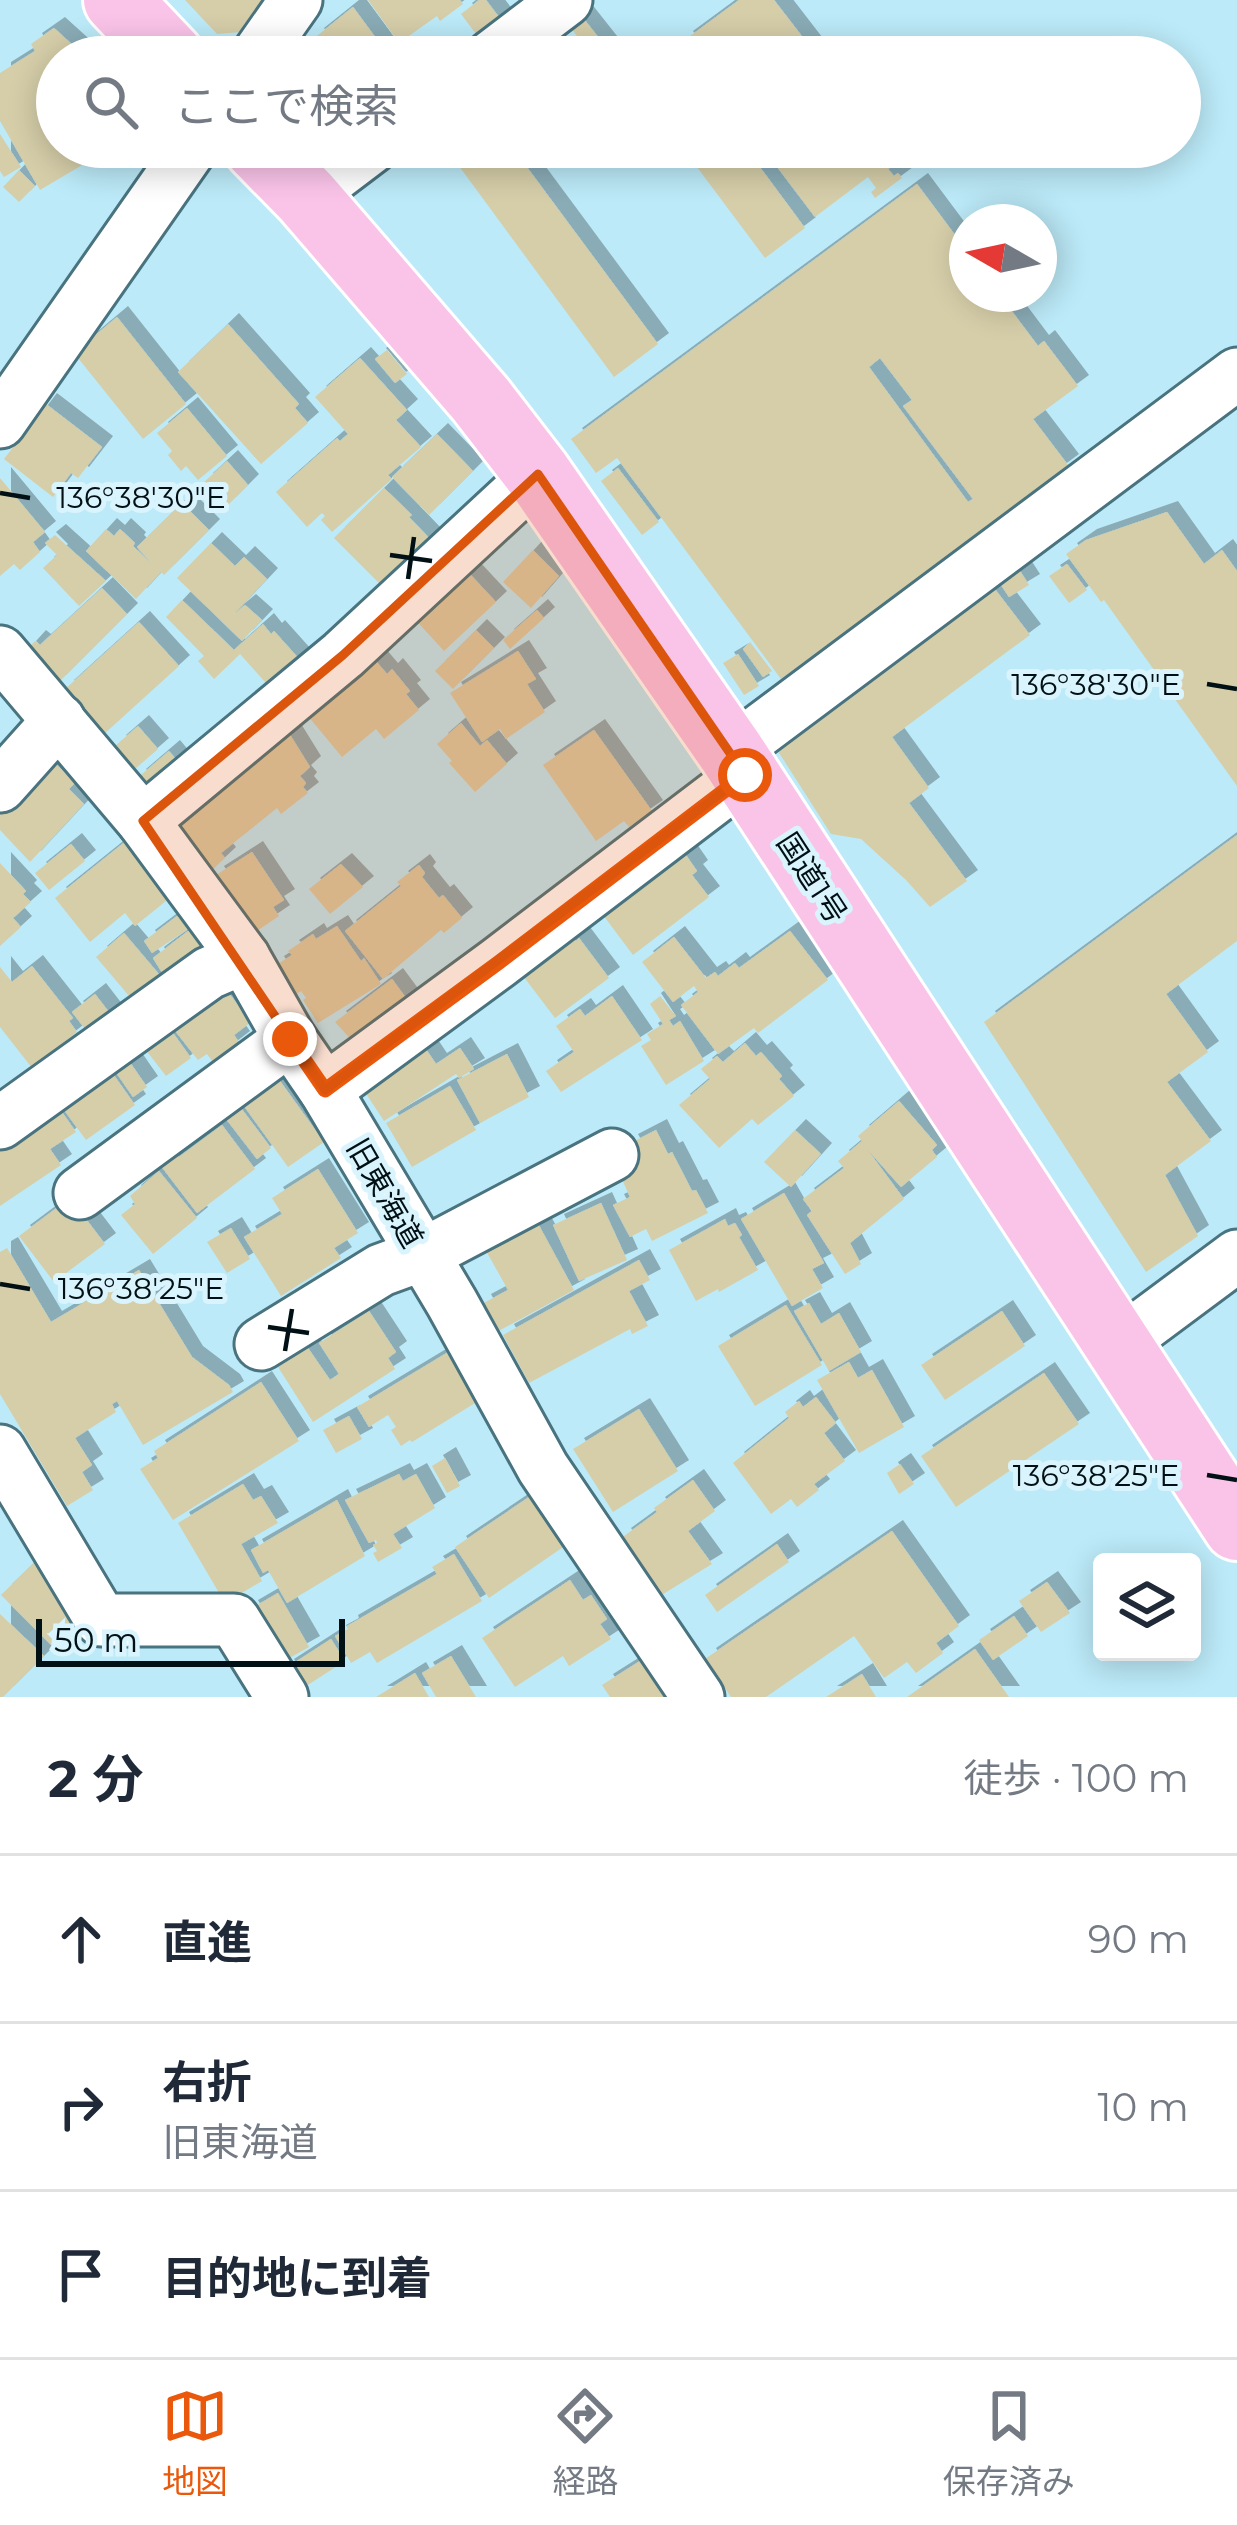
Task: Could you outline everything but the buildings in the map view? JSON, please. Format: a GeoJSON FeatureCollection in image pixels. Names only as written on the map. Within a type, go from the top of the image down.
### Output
{"type":"FeatureCollection","features":[{"type":"Feature","properties":{"kind":"highway"},"geometry":{"type":"LineString","coordinates":[[117,0],[151,36]]}},
{"type":"Feature","properties":{"kind":"highway","name":"国道1号"},"geometry":{"type":"LineString","coordinates":[[278,168],[481,400],[538,474],[738,764],[1237,1527]]}},
{"type":"Feature","properties":{"kind":"street"},"geometry":{"type":"LineString","coordinates":[[271,36],[296,0]]}},
{"type":"Feature","properties":{"kind":"street"},"geometry":{"type":"LineString","coordinates":[[519,36],[566,0]]}},
{"type":"Feature","properties":{"kind":"street"},"geometry":{"type":"LineString","coordinates":[[0,422],[177,168]]}},
{"type":"Feature","properties":{"kind":"street"},"geometry":{"type":"LineString","coordinates":[[306,197],[345,168]]}},
{"type":"Feature","properties":{"kind":"street"},"geometry":{"type":"LineString","coordinates":[[325,1090],[498,963],[738,764],[1237,374]]}},
{"type":"Feature","properties":{"kind":"street"},"geometry":{"type":"LineString","coordinates":[[143,821],[343,656],[538,474]]}},
{"type":"Feature","properties":{"kind":"street","name":"旧東海道"},"geometry":{"type":"LineString","coordinates":[[0,652],[143,821],[244,958],[452,1303],[543,1468],[698,1697]]}},
{"type":"Feature","properties":{"kind":"street"},"geometry":{"type":"LineString","coordinates":[[0,786],[59,720]]}},
{"type":"Feature","properties":{"kind":"street"},"geometry":{"type":"LineString","coordinates":[[0,1123],[209,973],[244,958]]}},
{"type":"Feature","properties":{"kind":"street"},"geometry":{"type":"LineString","coordinates":[[80,1192],[290,1039]]}},
{"type":"Feature","properties":{"kind":"street"},"geometry":{"type":"LineString","coordinates":[[261,1344],[381,1270],[422,1255],[612,1155]]}},
{"type":"Feature","properties":{"kind":"street"},"geometry":{"type":"LineString","coordinates":[[1117,1346],[1237,1256]]}},
{"type":"Feature","properties":{"kind":"street"},"geometry":{"type":"LineString","coordinates":[[0,1451],[101,1620],[234,1620],[282,1697]]}},
{"type":"Feature","properties":{"kind":"highlighted area"},"geometry":{"type":"Polygon","coordinates":[[[538,474],[745,775],[325,1090],[143,821],[343,655],[538,474]]]}},
{"type":"Feature","properties":{"kind":"route"},"geometry":{"type":"LineString","coordinates":[[290,1039],[325,1090],[745,775]]}}]}
